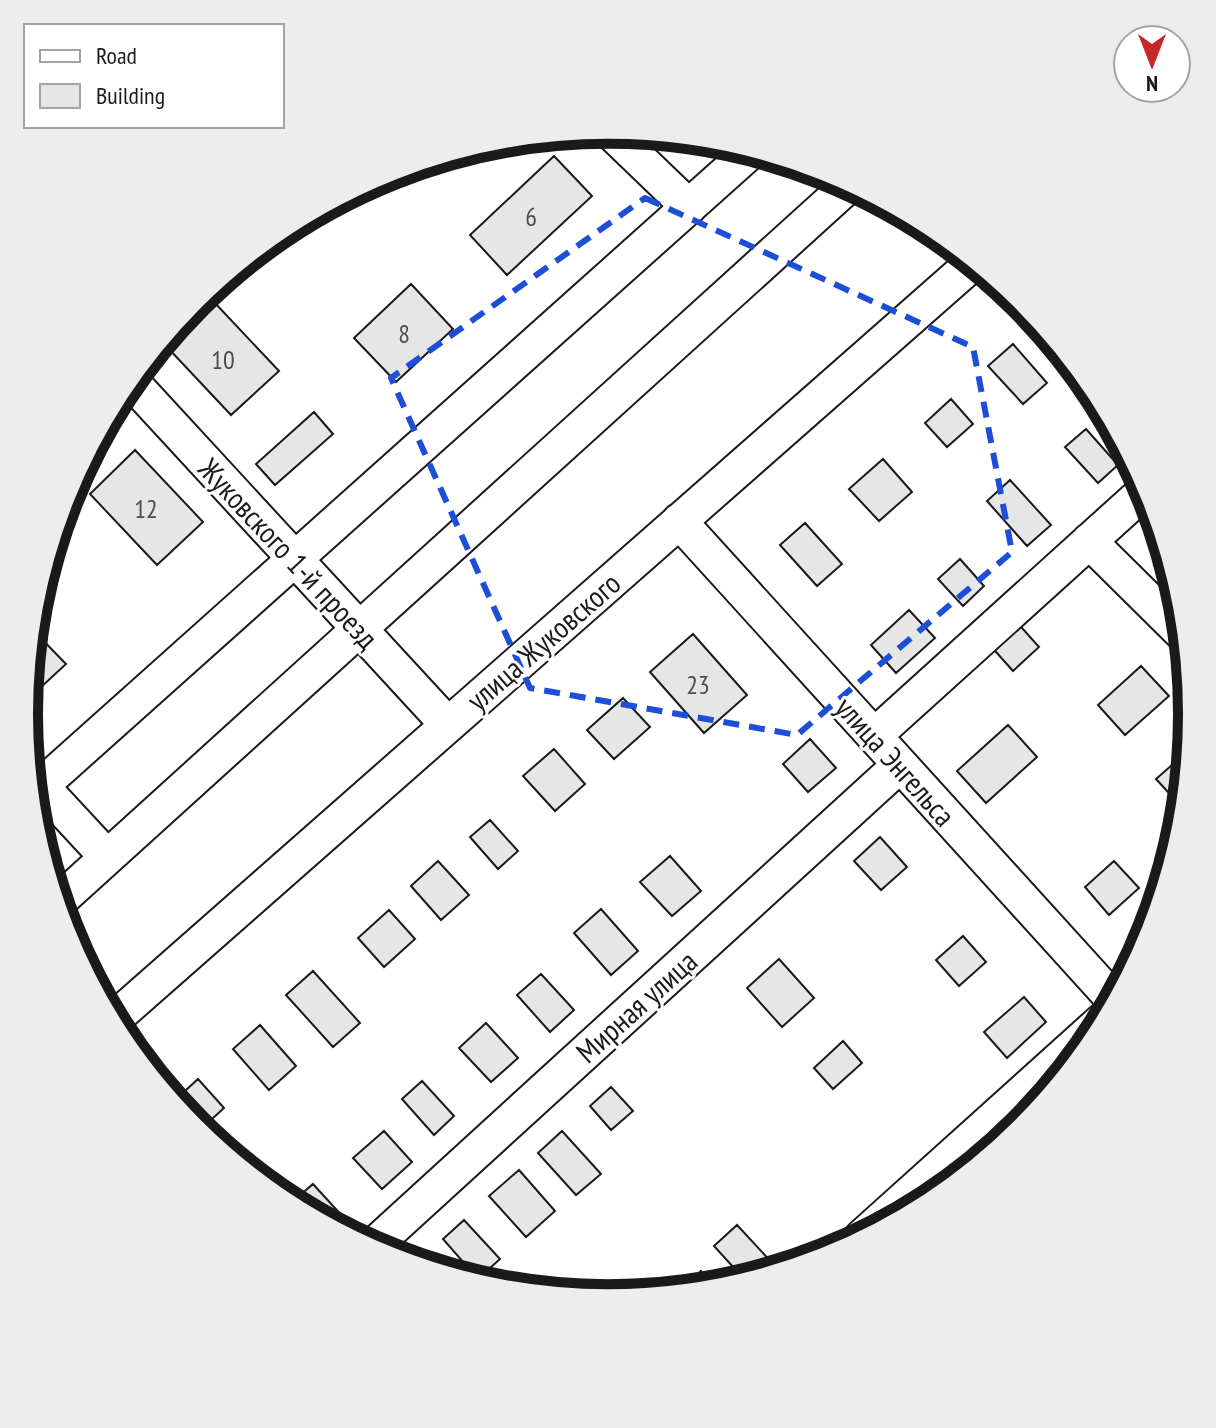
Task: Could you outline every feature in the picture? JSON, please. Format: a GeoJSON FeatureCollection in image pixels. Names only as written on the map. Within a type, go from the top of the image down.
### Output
{"type":"FeatureCollection","features":[{"type":"Feature","properties":{"kind":"street"},"geometry":{"type":"LineString","coordinates":[[624,144],[689,207]]}},
{"type":"Feature","properties":{"kind":"street"},"geometry":{"type":"LineString","coordinates":[[42,778],[295,559],[741,160]]}},
{"type":"Feature","properties":{"kind":"street"},"geometry":{"type":"LineString","coordinates":[[67,894],[840,193]]}},
{"type":"Feature","properties":{"kind":"street","name":"улица Жуковского"},"geometry":{"type":"LineString","coordinates":[[122,1012],[965,270]]}},
{"type":"Feature","properties":{"kind":"street","name":"Жуковского 1-й проезд"},"geometry":{"type":"LineString","coordinates":[[139,390],[448,725]]}},
{"type":"Feature","properties":{"kind":"street"},"geometry":{"type":"LineString","coordinates":[[874,736],[1136,499]]}},
{"type":"Feature","properties":{"kind":"street","name":"улица Энгельса"},"geometry":{"type":"LineString","coordinates":[[679,521],[1106,991]]}},
{"type":"Feature","properties":{"kind":"street"},"geometry":{"type":"LineString","coordinates":[[1089,541],[1170,621]]}},
{"type":"Feature","properties":{"kind":"street","name":"Мирная улица"},"geometry":{"type":"LineString","coordinates":[[382,1237],[900,765]]}},
{"type":"Feature","properties":{"kind":"street"},"geometry":{"type":"LineString","coordinates":[[44,795],[107,857]]}},
{"type":"Feature","properties":{"kind":"street"},"geometry":{"type":"LineString","coordinates":[[897,1206],[1065,1054]]}},
{"type":"Feature","properties":{"kind":"highlighted area"},"geometry":{"type":"Polygon","coordinates":[[[645,198],[973,347],[1012,552],[797,735],[530,688],[391,378],[645,198]]]}},
{"type":"Feature","properties":{"kind":"building"},"geometry":{"type":"Polygon","coordinates":[[[554,156],[592,196],[507,275],[470,235],[554,156]]]}},
{"type":"Feature","properties":{"kind":"building"},"geometry":{"type":"Polygon","coordinates":[[[411,284],[453,329],[396,382],[354,338],[411,284]]]}},
{"type":"Feature","properties":{"kind":"building"},"geometry":{"type":"Polygon","coordinates":[[[214,302],[279,371],[231,415],[170,350],[214,302]]]}},
{"type":"Feature","properties":{"kind":"building"},"geometry":{"type":"Polygon","coordinates":[[[1013,344],[1047,383],[1023,404],[988,366],[1013,344]]]}},
{"type":"Feature","properties":{"kind":"building"},"geometry":{"type":"Polygon","coordinates":[[[951,399],[973,424],[947,447],[925,423],[951,399]]]}},
{"type":"Feature","properties":{"kind":"building"},"geometry":{"type":"Polygon","coordinates":[[[314,412],[333,434],[275,485],[256,464],[314,412]]]}},
{"type":"Feature","properties":{"kind":"building"},"geometry":{"type":"Polygon","coordinates":[[[1086,429],[1118,465],[1098,483],[1065,447],[1086,429]]]}},
{"type":"Feature","properties":{"kind":"building"},"geometry":{"type":"Polygon","coordinates":[[[135,450],[203,522],[157,565],[90,494],[135,450]]]}},
{"type":"Feature","properties":{"kind":"building"},"geometry":{"type":"Polygon","coordinates":[[[883,459],[912,492],[879,521],[849,489],[883,459]]]}},
{"type":"Feature","properties":{"kind":"building"},"geometry":{"type":"Polygon","coordinates":[[[1010,480],[1051,525],[1027,546],[987,501],[1010,480]]]}},
{"type":"Feature","properties":{"kind":"building"},"geometry":{"type":"Polygon","coordinates":[[[805,523],[842,564],[817,586],[780,545],[805,523]]]}},
{"type":"Feature","properties":{"kind":"building"},"geometry":{"type":"Polygon","coordinates":[[[960,559],[984,586],[963,606],[938,579],[960,559]]]}},
{"type":"Feature","properties":{"kind":"building"},"geometry":{"type":"Polygon","coordinates":[[[909,610],[935,638],[896,673],[871,645],[909,610]]]}},
{"type":"Feature","properties":{"kind":"building"},"geometry":{"type":"Polygon","coordinates":[[[1014,619],[1039,647],[1013,671],[988,643],[1014,619]]]}},
{"type":"Feature","properties":{"kind":"building"},"geometry":{"type":"Polygon","coordinates":[[[693,634],[747,695],[704,733],[650,672],[693,634]]]}},
{"type":"Feature","properties":{"kind":"building"},"geometry":{"type":"Polygon","coordinates":[[[43,640],[66,664],[39,689],[43,640]]]}},
{"type":"Feature","properties":{"kind":"building"},"geometry":{"type":"Polygon","coordinates":[[[1141,666],[1169,696],[1125,735],[1098,705],[1141,666]]]}},
{"type":"Feature","properties":{"kind":"building"},"geometry":{"type":"Polygon","coordinates":[[[623,698],[650,727],[614,759],[587,730],[623,698]]]}},
{"type":"Feature","properties":{"kind":"building"},"geometry":{"type":"Polygon","coordinates":[[[1008,725],[1037,757],[986,803],[957,771],[1008,725]]]}},
{"type":"Feature","properties":{"kind":"building"},"geometry":{"type":"Polygon","coordinates":[[[810,739],[836,768],[808,792],[783,764],[810,739]]]}},
{"type":"Feature","properties":{"kind":"building"},"geometry":{"type":"Polygon","coordinates":[[[554,749],[585,784],[555,811],[523,776],[554,749]]]}},
{"type":"Feature","properties":{"kind":"building"},"geometry":{"type":"Polygon","coordinates":[[[1176,762],[1172,796],[1156,779],[1176,762]]]}},
{"type":"Feature","properties":{"kind":"building"},"geometry":{"type":"Polygon","coordinates":[[[490,820],[518,851],[498,869],[470,837],[490,820]]]}},
{"type":"Feature","properties":{"kind":"building"},"geometry":{"type":"Polygon","coordinates":[[[880,837],[907,867],[881,890],[854,861],[880,837]]]}},
{"type":"Feature","properties":{"kind":"building"},"geometry":{"type":"Polygon","coordinates":[[[670,856],[701,891],[672,916],[640,882],[670,856]]]}},
{"type":"Feature","properties":{"kind":"building"},"geometry":{"type":"Polygon","coordinates":[[[438,861],[469,895],[441,920],[411,886],[438,861]]]}},
{"type":"Feature","properties":{"kind":"building"},"geometry":{"type":"Polygon","coordinates":[[[1114,861],[1139,888],[1109,915],[1085,887],[1114,861]]]}},
{"type":"Feature","properties":{"kind":"building"},"geometry":{"type":"Polygon","coordinates":[[[601,909],[638,951],[611,975],[574,933],[601,909]]]}},
{"type":"Feature","properties":{"kind":"building"},"geometry":{"type":"Polygon","coordinates":[[[389,910],[415,939],[384,967],[358,938],[389,910]]]}},
{"type":"Feature","properties":{"kind":"building"},"geometry":{"type":"Polygon","coordinates":[[[963,936],[986,962],[959,986],[936,960],[963,936]]]}},
{"type":"Feature","properties":{"kind":"building"},"geometry":{"type":"Polygon","coordinates":[[[779,959],[814,998],[782,1027],[747,988],[779,959]]]}},
{"type":"Feature","properties":{"kind":"building"},"geometry":{"type":"Polygon","coordinates":[[[313,971],[360,1023],[333,1047],[286,995],[313,971]]]}},
{"type":"Feature","properties":{"kind":"building"},"geometry":{"type":"Polygon","coordinates":[[[541,974],[574,1010],[550,1032],[517,995],[541,974]]]}},
{"type":"Feature","properties":{"kind":"building"},"geometry":{"type":"Polygon","coordinates":[[[1024,997],[1046,1022],[1007,1058],[984,1032],[1024,997]]]}},
{"type":"Feature","properties":{"kind":"building"},"geometry":{"type":"Polygon","coordinates":[[[486,1023],[518,1058],[491,1082],[459,1048],[486,1023]]]}},
{"type":"Feature","properties":{"kind":"building"},"geometry":{"type":"Polygon","coordinates":[[[260,1025],[296,1066],[269,1090],[233,1049],[260,1025]]]}},
{"type":"Feature","properties":{"kind":"building"},"geometry":{"type":"Polygon","coordinates":[[[843,1041],[862,1063],[833,1089],[814,1068],[843,1041]]]}},
{"type":"Feature","properties":{"kind":"building"},"geometry":{"type":"Polygon","coordinates":[[[198,1079],[224,1108],[210,1121],[182,1093],[198,1079]]]}},
{"type":"Feature","properties":{"kind":"building"},"geometry":{"type":"Polygon","coordinates":[[[422,1081],[454,1116],[434,1135],[402,1099],[422,1081]]]}},
{"type":"Feature","properties":{"kind":"building"},"geometry":{"type":"Polygon","coordinates":[[[611,1087],[633,1111],[611,1130],[590,1106],[611,1087]]]}},
{"type":"Feature","properties":{"kind":"building"},"geometry":{"type":"Polygon","coordinates":[[[384,1131],[412,1162],[382,1189],[353,1158],[384,1131]]]}},
{"type":"Feature","properties":{"kind":"building"},"geometry":{"type":"Polygon","coordinates":[[[562,1131],[601,1174],[576,1195],[538,1153],[562,1131]]]}},
{"type":"Feature","properties":{"kind":"building"},"geometry":{"type":"Polygon","coordinates":[[[519,1170],[555,1211],[526,1237],[489,1196],[519,1170]]]}},
{"type":"Feature","properties":{"kind":"building"},"geometry":{"type":"Polygon","coordinates":[[[313,1184],[344,1218],[323,1208],[301,1194],[313,1184]]]}},
{"type":"Feature","properties":{"kind":"building"},"geometry":{"type":"Polygon","coordinates":[[[464,1220],[500,1259],[487,1271],[467,1267],[443,1239],[464,1220]]]}},
{"type":"Feature","properties":{"kind":"building"},"geometry":{"type":"Polygon","coordinates":[[[737,1225],[770,1261],[735,1269],[714,1246],[737,1225]]]}}]}
